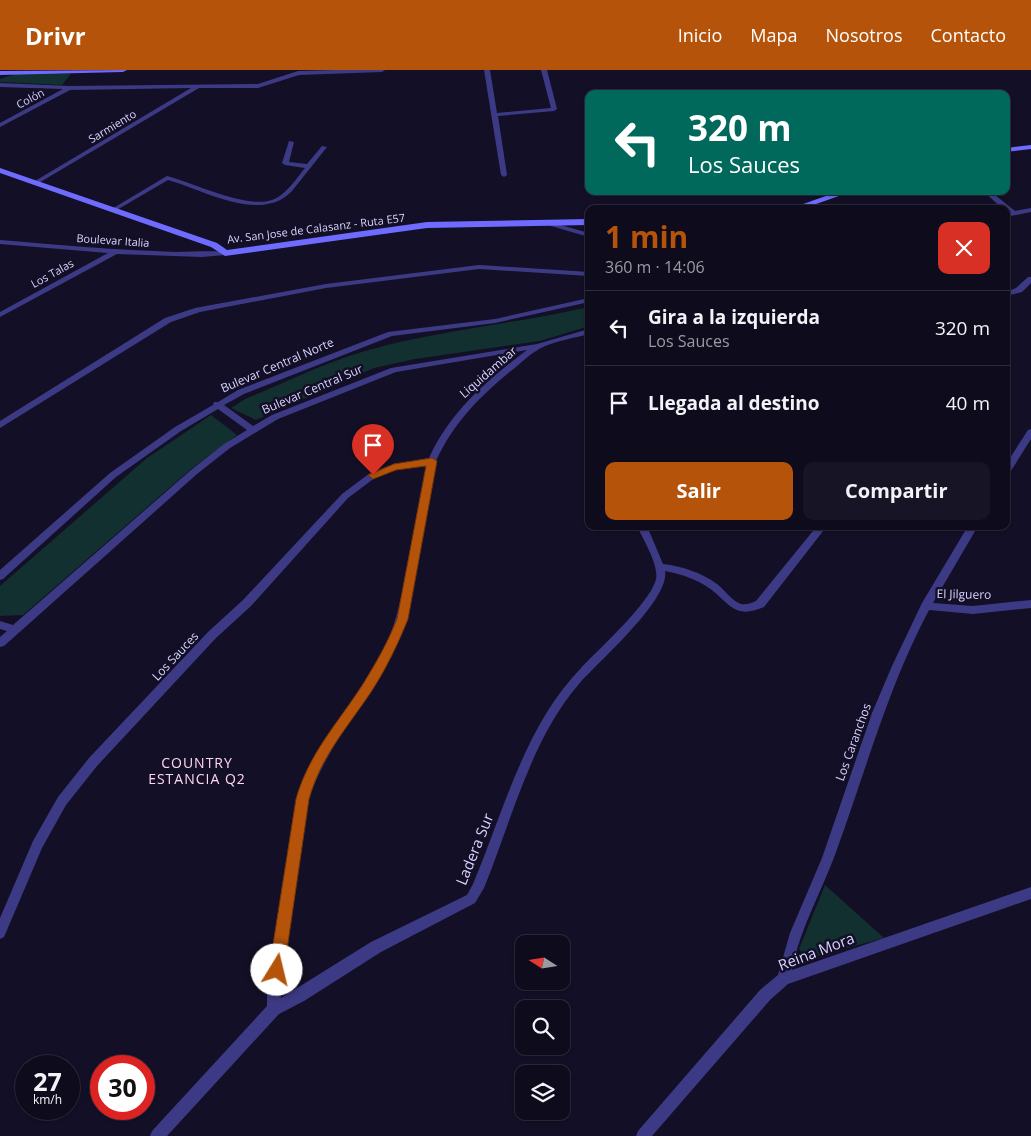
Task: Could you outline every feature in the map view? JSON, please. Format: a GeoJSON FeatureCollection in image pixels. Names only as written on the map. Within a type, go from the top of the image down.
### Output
{"type":"FeatureCollection","features":[{"type":"Feature","properties":{"kind":"street"},"geometry":{"type":"LineString","coordinates":[[4,72],[123,70]]}},
{"type":"Feature","properties":{"kind":"street"},"geometry":{"type":"LineString","coordinates":[[280,78],[283,70]]}},
{"type":"Feature","properties":{"kind":"street"},"geometry":{"type":"LineString","coordinates":[[0,85],[69,88],[265,86],[280,78],[298,74],[382,70]]}},
{"type":"Feature","properties":{"kind":"street"},"geometry":{"type":"LineString","coordinates":[[486,70],[504,175]]}},
{"type":"Feature","properties":{"kind":"street"},"geometry":{"type":"LineString","coordinates":[[494,115],[554,109],[544,70]]}},
{"type":"Feature","properties":{"kind":"street","name":"Sarmiento"},"geometry":{"type":"LineString","coordinates":[[37,182],[197,87]]}},
{"type":"Feature","properties":{"kind":"street","name":"Colón"},"geometry":{"type":"LineString","coordinates":[[0,125],[69,88]]}},
{"type":"Feature","properties":{"kind":"street"},"geometry":{"type":"LineString","coordinates":[[291,142],[285,163],[308,166]]}},
{"type":"Feature","properties":{"kind":"street"},"geometry":{"type":"LineString","coordinates":[[113,210],[167,178],[249,204],[268,203],[284,196],[324,147]]}},
{"type":"Feature","properties":{"kind":"street"},"geometry":{"type":"LineString","coordinates":[[1010,150],[1031,147]]}},
{"type":"Feature","properties":{"kind":"street","name":"Av. San Jose de Calasanz - Ruta E57"},"geometry":{"type":"LineString","coordinates":[[0,170],[214,246],[225,253],[417,226],[585,222]]}},
{"type":"Feature","properties":{"kind":"street"},"geometry":{"type":"LineString","coordinates":[[805,205],[837,195]]}},
{"type":"Feature","properties":{"kind":"street"},"geometry":{"type":"LineString","coordinates":[[990,195],[1001,205]]}},
{"type":"Feature","properties":{"kind":"street"},"geometry":{"type":"LineString","coordinates":[[1010,214],[1031,210]]}},
{"type":"Feature","properties":{"kind":"street"},"geometry":{"type":"LineString","coordinates":[[546,223],[585,234]]}},
{"type":"Feature","properties":{"kind":"street","name":"Boulevar Italia"},"geometry":{"type":"LineString","coordinates":[[0,242],[114,252],[202,255],[225,253]]}},
{"type":"Feature","properties":{"kind":"street","name":"Los Talas"},"geometry":{"type":"LineString","coordinates":[[0,315],[114,252]]}},
{"type":"Feature","properties":{"kind":"street"},"geometry":{"type":"LineString","coordinates":[[0,425],[153,329],[183,314],[301,289],[479,267],[585,274]]}},
{"type":"Feature","properties":{"kind":"street"},"geometry":{"type":"LineString","coordinates":[[1010,293],[1019,290],[1031,279]]}},
{"type":"Feature","properties":{"kind":"street","name":"Bulevar Central Norte"},"geometry":{"type":"LineString","coordinates":[[0,576],[113,474],[217,404],[259,384],[391,334],[502,319],[585,301]]}},
{"type":"Feature","properties":{"kind":"street","name":"Bulevar Central Sur"},"geometry":{"type":"LineString","coordinates":[[0,643],[13,629],[194,472],[252,430],[275,416],[385,372],[417,365],[538,346],[585,332]]}},
{"type":"Feature","properties":{"kind":"street","name":"Liquidambar"},"geometry":{"type":"LineString","coordinates":[[274,1009],[275,980],[303,799],[309,776],[317,760],[368,687],[394,640],[402,619],[432,461],[437,446],[449,428],[477,395],[538,346]]}},
{"type":"Feature","properties":{"kind":"street"},"geometry":{"type":"LineString","coordinates":[[217,404],[252,430]]}},
{"type":"Feature","properties":{"kind":"street"},"geometry":{"type":"LineString","coordinates":[[1010,466],[1031,432]]}},
{"type":"Feature","properties":{"kind":"street","name":"Los Sauces"},"geometry":{"type":"LineString","coordinates":[[0,932],[41,837],[62,801],[93,762],[212,635],[247,602],[344,496],[373,475],[394,467],[432,461]]}},
{"type":"Feature","properties":{"kind":"street"},"geometry":{"type":"LineString","coordinates":[[644,530],[659,567],[684,571],[713,586],[735,605],[742,608],[755,607],[760,604],[819,530]]}},
{"type":"Feature","properties":{"kind":"street","name":"Los Caranchos"},"geometry":{"type":"LineString","coordinates":[[784,979],[790,951],[828,858],[862,754],[896,666],[926,606],[972,530]]}},
{"type":"Feature","properties":{"kind":"street","name":"Ladera Sur"},"geometry":{"type":"LineString","coordinates":[[157,1136],[274,1009],[299,996],[376,947],[471,898],[478,888],[508,808],[549,718],[580,675],[652,597],[661,580],[659,567]]}},
{"type":"Feature","properties":{"kind":"street","name":"El Jilguero"},"geometry":{"type":"LineString","coordinates":[[926,606],[973,610],[1031,604]]}},
{"type":"Feature","properties":{"kind":"street"},"geometry":{"type":"LineString","coordinates":[[0,625],[13,629]]}},
{"type":"Feature","properties":{"kind":"street","name":"Reina Mora"},"geometry":{"type":"LineString","coordinates":[[643,1136],[766,994],[784,979],[1031,893]]}},
{"type":"Feature","properties":{"kind":"green space"},"geometry":{"type":"Polygon","coordinates":[[[43,72],[71,74],[62,85],[0,82],[0,79],[16,74],[43,72]]]}},
{"type":"Feature","properties":{"kind":"green space"},"geometry":{"type":"Polygon","coordinates":[[[585,308],[585,327],[540,341],[415,359],[374,368],[256,420],[231,408],[245,399],[334,361],[365,351],[448,332],[585,308]]]}},
{"type":"Feature","properties":{"kind":"green space"},"geometry":{"type":"Polygon","coordinates":[[[211,415],[237,435],[191,469],[23,615],[0,616],[0,586],[147,458],[211,415]]]}},
{"type":"Feature","properties":{"kind":"green space"},"geometry":{"type":"Polygon","coordinates":[[[825,885],[884,938],[807,959],[799,949],[825,885]]]}},
{"type":"Feature","properties":{"kind":"district","name":"COUNTRY ESTANCIA Q2"},"geometry":{"type":"Point","coordinates":[197,770]}},
{"type":"Feature","properties":{"kind":"route"},"geometry":{"type":"LineString","coordinates":[[277,970],[303,799],[309,776],[317,760],[368,687],[394,640],[408,598],[432,461],[394,467],[373,475]]}}]}
